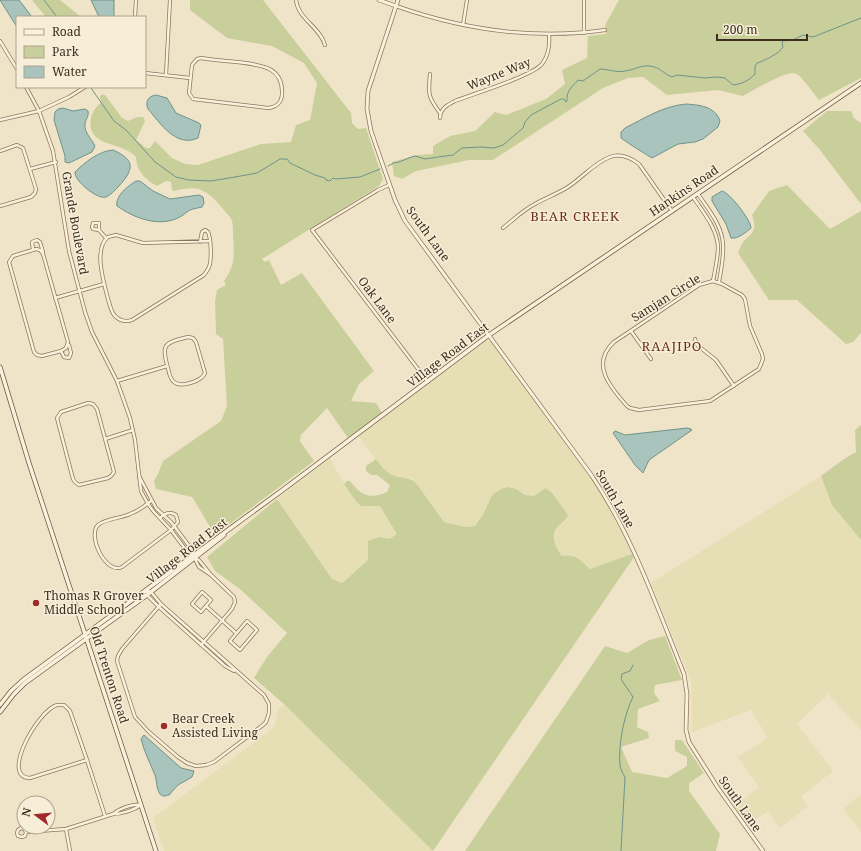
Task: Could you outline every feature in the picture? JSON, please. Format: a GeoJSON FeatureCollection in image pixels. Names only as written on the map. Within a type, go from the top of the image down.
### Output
{"type":"FeatureCollection","features":[{"type":"Feature","properties":{"kind":"main road","name":"Hankins Road"},"geometry":{"type":"LineString","coordinates":[[518,316],[861,83]]}},
{"type":"Feature","properties":{"kind":"main road","name":"Village Road East"},"geometry":{"type":"LineString","coordinates":[[0,705],[11,691],[23,680],[148,592],[489,335],[518,316]]}},
{"type":"Feature","properties":{"kind":"main road","name":"Old Trenton Road"},"geometry":{"type":"LineString","coordinates":[[0,367],[27,457],[156,851]]}},
{"type":"Feature","properties":{"kind":"main road","name":"Village Road East"},"geometry":{"type":"LineString","coordinates":[[0,712],[25,683],[86,636]]}},
{"type":"Feature","properties":{"kind":"street"},"geometry":{"type":"LineString","coordinates":[[135,16],[136,0]]}},
{"type":"Feature","properties":{"kind":"street"},"geometry":{"type":"LineString","coordinates":[[166,75],[170,0]]}},
{"type":"Feature","properties":{"kind":"street"},"geometry":{"type":"LineString","coordinates":[[296,0],[299,10],[319,32],[325,45]]}},
{"type":"Feature","properties":{"kind":"street"},"geometry":{"type":"LineString","coordinates":[[379,0],[431,18],[463,25],[513,32],[549,34],[584,33],[605,30]]}},
{"type":"Feature","properties":{"kind":"street","name":"South Lane"},"geometry":{"type":"LineString","coordinates":[[398,0],[371,79],[367,103],[369,124],[397,207],[405,221],[592,476],[605,497],[637,558],[684,674],[687,694],[686,730],[688,742],[762,851]]}},
{"type":"Feature","properties":{"kind":"street"},"geometry":{"type":"LineString","coordinates":[[463,25],[467,0]]}},
{"type":"Feature","properties":{"kind":"street"},"geometry":{"type":"LineString","coordinates":[[584,0],[584,33]]}},
{"type":"Feature","properties":{"kind":"street","name":"Wayne Way"},"geometry":{"type":"LineString","coordinates":[[440,113],[455,101],[538,69],[548,53],[549,34]]}},
{"type":"Feature","properties":{"kind":"street"},"geometry":{"type":"LineString","coordinates":[[0,41],[16,67]]}},
{"type":"Feature","properties":{"kind":"street"},"geometry":{"type":"LineString","coordinates":[[197,59],[260,65],[269,68],[279,77],[282,84],[282,98],[279,104],[275,107],[268,108],[193,99],[189,94],[190,78],[192,65],[197,59]]}},
{"type":"Feature","properties":{"kind":"street"},"geometry":{"type":"LineString","coordinates":[[146,73],[190,78]]}},
{"type":"Feature","properties":{"kind":"street"},"geometry":{"type":"LineString","coordinates":[[430,74],[429,96],[432,103],[440,113],[440,118]]}},
{"type":"Feature","properties":{"kind":"street","name":"Grande Boulevard"},"geometry":{"type":"LineString","coordinates":[[27,88],[39,111],[50,140],[56,162],[66,236],[79,291],[92,332],[117,381],[133,430],[141,490],[154,512],[171,522],[193,551],[194,557]]}},
{"type":"Feature","properties":{"kind":"street"},"geometry":{"type":"LineString","coordinates":[[0,120],[39,111],[69,97],[82,88]]}},
{"type":"Feature","properties":{"kind":"street"},"geometry":{"type":"LineString","coordinates":[[0,150],[21,146],[24,150],[36,189],[34,195],[0,206]]}},
{"type":"Feature","properties":{"kind":"street"},"geometry":{"type":"LineString","coordinates":[[503,228],[532,205],[560,192],[610,157],[617,156],[627,157],[639,164],[672,211]]}},
{"type":"Feature","properties":{"kind":"street"},"geometry":{"type":"LineString","coordinates":[[30,169],[56,162]]}},
{"type":"Feature","properties":{"kind":"street","name":"Oak Lane"},"geometry":{"type":"LineString","coordinates":[[390,185],[378,190],[312,230],[428,382]]}},
{"type":"Feature","properties":{"kind":"street"},"geometry":{"type":"LineString","coordinates":[[698,194],[711,213],[719,229],[723,243],[719,282]]}},
{"type":"Feature","properties":{"kind":"street"},"geometry":{"type":"LineString","coordinates":[[692,197],[715,232],[718,246],[713,281]]}},
{"type":"Feature","properties":{"kind":"street"},"geometry":{"type":"LineString","coordinates":[[706,217],[711,213]]}},
{"type":"Feature","properties":{"kind":"street"},"geometry":{"type":"LineString","coordinates":[[99,230],[106,238]]}},
{"type":"Feature","properties":{"kind":"street"},"geometry":{"type":"LineString","coordinates":[[200,242],[201,234],[205,230],[210,233],[210,241],[210,265],[204,275],[132,320],[122,321],[114,315],[101,274],[103,243],[106,238],[111,235],[116,235],[143,243],[200,242],[210,241]]}},
{"type":"Feature","properties":{"kind":"street"},"geometry":{"type":"LineString","coordinates":[[32,250],[32,242],[37,240],[40,242],[71,357],[64,357],[61,351]]}},
{"type":"Feature","properties":{"kind":"street"},"geometry":{"type":"LineString","coordinates":[[43,254],[38,249],[32,250],[13,256],[9,262],[33,349],[36,354],[40,356],[61,351],[66,348],[68,342]]}},
{"type":"Feature","properties":{"kind":"street","name":"Samjan Circle"},"geometry":{"type":"LineString","coordinates":[[713,281],[719,282],[745,298],[750,326],[763,358],[759,369],[710,401],[639,410],[630,408],[624,403],[607,381],[603,371],[602,365],[604,355],[610,346],[699,285],[713,281]]}},
{"type":"Feature","properties":{"kind":"street"},"geometry":{"type":"LineString","coordinates":[[56,298],[104,284]]}},
{"type":"Feature","properties":{"kind":"street"},"geometry":{"type":"LineString","coordinates":[[632,331],[651,359]]}},
{"type":"Feature","properties":{"kind":"street"},"geometry":{"type":"LineString","coordinates":[[191,337],[196,342],[205,373],[200,379],[180,385],[172,380],[167,366],[164,352],[165,347],[169,343],[191,337]]}},
{"type":"Feature","properties":{"kind":"street"},"geometry":{"type":"LineString","coordinates":[[695,339],[697,345],[716,360],[734,386]]}},
{"type":"Feature","properties":{"kind":"street"},"geometry":{"type":"LineString","coordinates":[[117,381],[167,366]]}},
{"type":"Feature","properties":{"kind":"street"},"geometry":{"type":"LineString","coordinates":[[88,403],[93,404],[97,409],[105,439],[114,469],[113,474],[108,478],[82,485],[77,484],[73,479],[57,420],[58,416],[62,411],[88,403]]}},
{"type":"Feature","properties":{"kind":"street"},"geometry":{"type":"LineString","coordinates":[[105,439],[133,430]]}},
{"type":"Feature","properties":{"kind":"street","name":"Grande Boulevard"},"geometry":{"type":"LineString","coordinates":[[139,476],[162,517],[189,554],[194,557]]}},
{"type":"Feature","properties":{"kind":"street"},"geometry":{"type":"LineString","coordinates":[[152,501],[130,514],[97,526],[95,532],[96,541],[106,562],[113,568],[121,568],[171,530],[178,522],[176,515],[169,512],[162,517]]}},
{"type":"Feature","properties":{"kind":"street"},"geometry":{"type":"LineString","coordinates":[[194,557],[199,560],[211,575],[234,597],[234,606],[201,645]]}},
{"type":"Feature","properties":{"kind":"street"},"geometry":{"type":"LineString","coordinates":[[194,557],[199,567],[211,575]]}},
{"type":"Feature","properties":{"kind":"street"},"geometry":{"type":"LineString","coordinates":[[148,592],[256,688],[267,700],[270,708],[268,718],[263,725],[214,762],[206,765],[196,766],[187,763],[153,736],[136,717],[117,661],[122,648],[161,604]]}},
{"type":"Feature","properties":{"kind":"street"},"geometry":{"type":"LineString","coordinates":[[148,592],[159,607],[201,645],[225,666],[239,674]]}},
{"type":"Feature","properties":{"kind":"street"},"geometry":{"type":"LineString","coordinates":[[202,592],[211,600],[206,606],[201,612],[192,604],[202,592]]}},
{"type":"Feature","properties":{"kind":"street"},"geometry":{"type":"LineString","coordinates":[[206,606],[236,633]]}},
{"type":"Feature","properties":{"kind":"street"},"geometry":{"type":"LineString","coordinates":[[247,621],[257,630],[240,650],[230,641],[236,633],[247,621]]}},
{"type":"Feature","properties":{"kind":"street"},"geometry":{"type":"LineString","coordinates":[[87,760],[30,778],[21,775],[16,767],[19,752],[29,732],[45,713],[57,705],[64,705],[70,711],[87,760],[105,816]]}},
{"type":"Feature","properties":{"kind":"street"},"geometry":{"type":"LineString","coordinates":[[56,830],[66,829],[113,814],[123,808],[141,804]]}},
{"type":"Feature","properties":{"kind":"street"},"geometry":{"type":"LineString","coordinates":[[66,829],[70,851]]}},
{"type":"Feature","properties":{"kind":"shaded area"},"geometry":{"type":"Polygon","coordinates":[[[485,341],[491,341],[597,485],[632,554],[590,569],[577,557],[570,555],[562,556],[557,550],[554,539],[556,530],[564,522],[534,496],[525,495],[516,489],[508,487],[501,489],[492,495],[483,515],[475,526],[467,527],[444,522],[416,483],[410,478],[394,476],[384,470],[358,435],[485,341]]]}},
{"type":"Feature","properties":{"kind":"shaded area"},"geometry":{"type":"Polygon","coordinates":[[[330,458],[338,474],[355,500],[361,506],[380,506],[398,534],[390,540],[379,537],[368,560],[341,583],[332,579],[277,499],[330,458]]]}},
{"type":"Feature","properties":{"kind":"shaded area"},"geometry":{"type":"Polygon","coordinates":[[[821,476],[832,505],[861,540],[861,730],[828,694],[797,724],[833,771],[801,796],[808,806],[780,828],[768,811],[746,825],[733,807],[759,787],[738,757],[768,738],[751,710],[692,732],[691,681],[651,583],[821,476]]]}},
{"type":"Feature","properties":{"kind":"shaded area"},"geometry":{"type":"Polygon","coordinates":[[[285,705],[433,851],[164,851],[153,818],[273,728],[276,721],[278,708],[285,705]]]}},
{"type":"Feature","properties":{"kind":"shaded area"},"geometry":{"type":"Polygon","coordinates":[[[861,794],[861,832],[843,809],[861,794]]]}},
{"type":"Feature","properties":{"kind":"green space"},"geometry":{"type":"Polygon","coordinates":[[[32,0],[60,0],[80,16],[45,16],[32,0]]]}},
{"type":"Feature","properties":{"kind":"green space"},"geometry":{"type":"Polygon","coordinates":[[[190,0],[263,0],[351,113],[352,123],[358,129],[366,128],[383,179],[379,186],[262,259],[265,262],[269,260],[281,285],[302,273],[374,371],[359,384],[351,401],[376,403],[382,413],[348,438],[327,408],[301,435],[300,441],[314,461],[215,535],[192,497],[156,489],[154,481],[163,461],[221,421],[227,406],[223,339],[216,334],[215,301],[217,290],[226,285],[224,281],[231,269],[234,253],[232,221],[218,202],[202,190],[190,188],[175,191],[172,190],[171,182],[166,181],[157,186],[149,181],[139,170],[136,157],[122,148],[106,143],[94,134],[91,128],[91,118],[95,109],[101,103],[100,96],[103,94],[122,118],[128,121],[137,117],[143,117],[145,121],[136,140],[146,148],[150,148],[155,141],[172,158],[185,164],[198,165],[261,144],[291,142],[296,125],[310,120],[317,83],[304,63],[272,46],[227,38],[190,10],[190,0]]]}},
{"type":"Feature","properties":{"kind":"green space"},"geometry":{"type":"Polygon","coordinates":[[[619,0],[861,0],[861,78],[819,100],[797,74],[792,73],[778,77],[743,96],[718,90],[667,95],[643,77],[628,78],[603,88],[493,160],[469,160],[416,171],[402,179],[394,176],[392,162],[417,155],[433,154],[433,146],[450,136],[475,131],[495,112],[506,115],[546,99],[565,84],[562,70],[587,58],[588,36],[606,34],[605,25],[619,0]]]}},
{"type":"Feature","properties":{"kind":"green space"},"geometry":{"type":"Polygon","coordinates":[[[827,111],[851,111],[854,118],[861,123],[861,204],[820,150],[803,131],[827,111]]]}},
{"type":"Feature","properties":{"kind":"green space"},"geometry":{"type":"Polygon","coordinates":[[[787,185],[830,229],[861,211],[861,333],[853,342],[846,344],[797,300],[769,300],[738,253],[743,242],[754,230],[752,215],[769,191],[787,185]]]}},
{"type":"Feature","properties":{"kind":"green space"},"geometry":{"type":"Polygon","coordinates":[[[861,425],[861,540],[832,505],[821,476],[856,452],[855,430],[861,425]]]}},
{"type":"Feature","properties":{"kind":"green space"},"geometry":{"type":"Polygon","coordinates":[[[376,459],[389,473],[416,483],[444,522],[466,527],[475,526],[483,515],[492,495],[501,489],[508,487],[516,489],[525,495],[534,496],[546,488],[552,493],[568,515],[556,529],[554,536],[556,547],[562,556],[575,557],[590,569],[632,554],[634,557],[433,851],[285,705],[254,678],[267,657],[287,633],[240,589],[215,571],[207,557],[277,499],[332,579],[342,583],[368,560],[368,541],[379,537],[390,539],[397,534],[380,506],[361,506],[344,484],[347,481],[350,481],[362,493],[370,496],[387,492],[390,485],[377,475],[371,475],[366,471],[366,466],[376,459]]]}},
{"type":"Feature","properties":{"kind":"green space"},"geometry":{"type":"Polygon","coordinates":[[[665,636],[682,680],[655,685],[654,693],[660,701],[638,709],[637,727],[648,732],[649,738],[621,747],[632,772],[667,778],[687,766],[687,757],[675,751],[675,740],[682,740],[704,773],[689,783],[689,791],[720,834],[716,851],[465,851],[605,646],[627,653],[649,640],[665,636]]]}},
{"type":"Feature","properties":{"kind":"water"},"geometry":{"type":"Polygon","coordinates":[[[0,0],[19,0],[31,16],[16,16],[16,25],[0,0]]]}},
{"type":"Feature","properties":{"kind":"water"},"geometry":{"type":"Polygon","coordinates":[[[91,0],[114,0],[114,16],[99,16],[91,0]]]}},
{"type":"Feature","properties":{"kind":"water"},"geometry":{"type":"Polygon","coordinates":[[[156,95],[167,98],[176,113],[201,125],[198,138],[183,140],[176,137],[163,127],[147,106],[149,98],[156,95]]]}},
{"type":"Feature","properties":{"kind":"water"},"geometry":{"type":"Polygon","coordinates":[[[686,104],[710,109],[718,116],[720,121],[718,127],[703,139],[695,142],[678,144],[652,158],[621,138],[621,132],[625,128],[662,110],[686,104]]]}},
{"type":"Feature","properties":{"kind":"water"},"geometry":{"type":"Polygon","coordinates":[[[63,108],[73,111],[85,109],[88,111],[85,127],[95,146],[92,152],[69,163],[65,162],[65,156],[54,120],[55,112],[58,109],[63,108]]]}},
{"type":"Feature","properties":{"kind":"water"},"geometry":{"type":"Polygon","coordinates":[[[113,150],[126,158],[129,162],[130,170],[123,181],[108,196],[98,196],[82,185],[75,172],[92,158],[103,152],[113,150]]]}},
{"type":"Feature","properties":{"kind":"water"},"geometry":{"type":"Polygon","coordinates":[[[136,181],[140,181],[153,191],[170,199],[199,195],[203,197],[204,203],[202,207],[188,211],[180,217],[164,222],[155,222],[139,218],[117,206],[120,195],[126,188],[136,181]]]}},
{"type":"Feature","properties":{"kind":"water"},"geometry":{"type":"Polygon","coordinates":[[[722,191],[734,201],[744,213],[750,224],[751,228],[736,238],[731,238],[726,224],[712,201],[712,197],[722,191]]]}},
{"type":"Feature","properties":{"kind":"water"},"geometry":{"type":"Polygon","coordinates":[[[687,428],[692,430],[649,460],[643,473],[635,465],[613,433],[615,431],[625,435],[687,428]]]}},
{"type":"Feature","properties":{"kind":"water"},"geometry":{"type":"Polygon","coordinates":[[[144,735],[181,768],[194,771],[192,777],[178,785],[169,795],[163,796],[159,792],[155,775],[141,739],[144,735]]]}},
{"type":"Feature","properties":{"kind":"waterway"},"geometry":{"type":"LineString","coordinates":[[44,0],[56,16]]}},
{"type":"Feature","properties":{"kind":"waterway"},"geometry":{"type":"LineString","coordinates":[[388,166],[415,156],[425,159],[453,155],[462,148],[494,148],[503,145],[523,128],[525,122],[531,115],[561,99],[564,99],[566,102],[568,92],[578,80],[583,81],[600,69],[622,71],[650,66],[657,68],[672,77],[677,75],[705,78],[717,77],[725,78],[733,85],[736,85],[745,82],[755,74],[755,66],[757,63],[768,59],[779,52],[783,47],[783,41],[793,40],[803,35],[813,37],[861,18]]}},
{"type":"Feature","properties":{"kind":"waterway"},"geometry":{"type":"LineString","coordinates":[[91,88],[114,121],[127,131],[155,162],[176,177],[189,180],[211,181],[235,177],[257,173],[280,159],[287,159],[290,163],[330,181],[333,178],[360,177],[380,169]]}},
{"type":"Feature","properties":{"kind":"waterway"},"geometry":{"type":"LineString","coordinates":[[621,851],[625,777],[620,766],[620,749],[624,721],[633,697],[621,679],[622,674],[630,671],[633,665]]}},
{"type":"Feature","properties":{"kind":"place","name":"Thomas R Grover Middle School"},"geometry":{"type":"Point","coordinates":[36,603]}},
{"type":"Feature","properties":{"kind":"place","name":"Bear Creek Assisted Living"},"geometry":{"type":"Point","coordinates":[164,726]}},
{"type":"Feature","properties":{"kind":"district","name":"BEAR CREEK"},"geometry":{"type":"Point","coordinates":[575,216]}},
{"type":"Feature","properties":{"kind":"district","name":"RAAJIPO"},"geometry":{"type":"Point","coordinates":[672,346]}}]}
